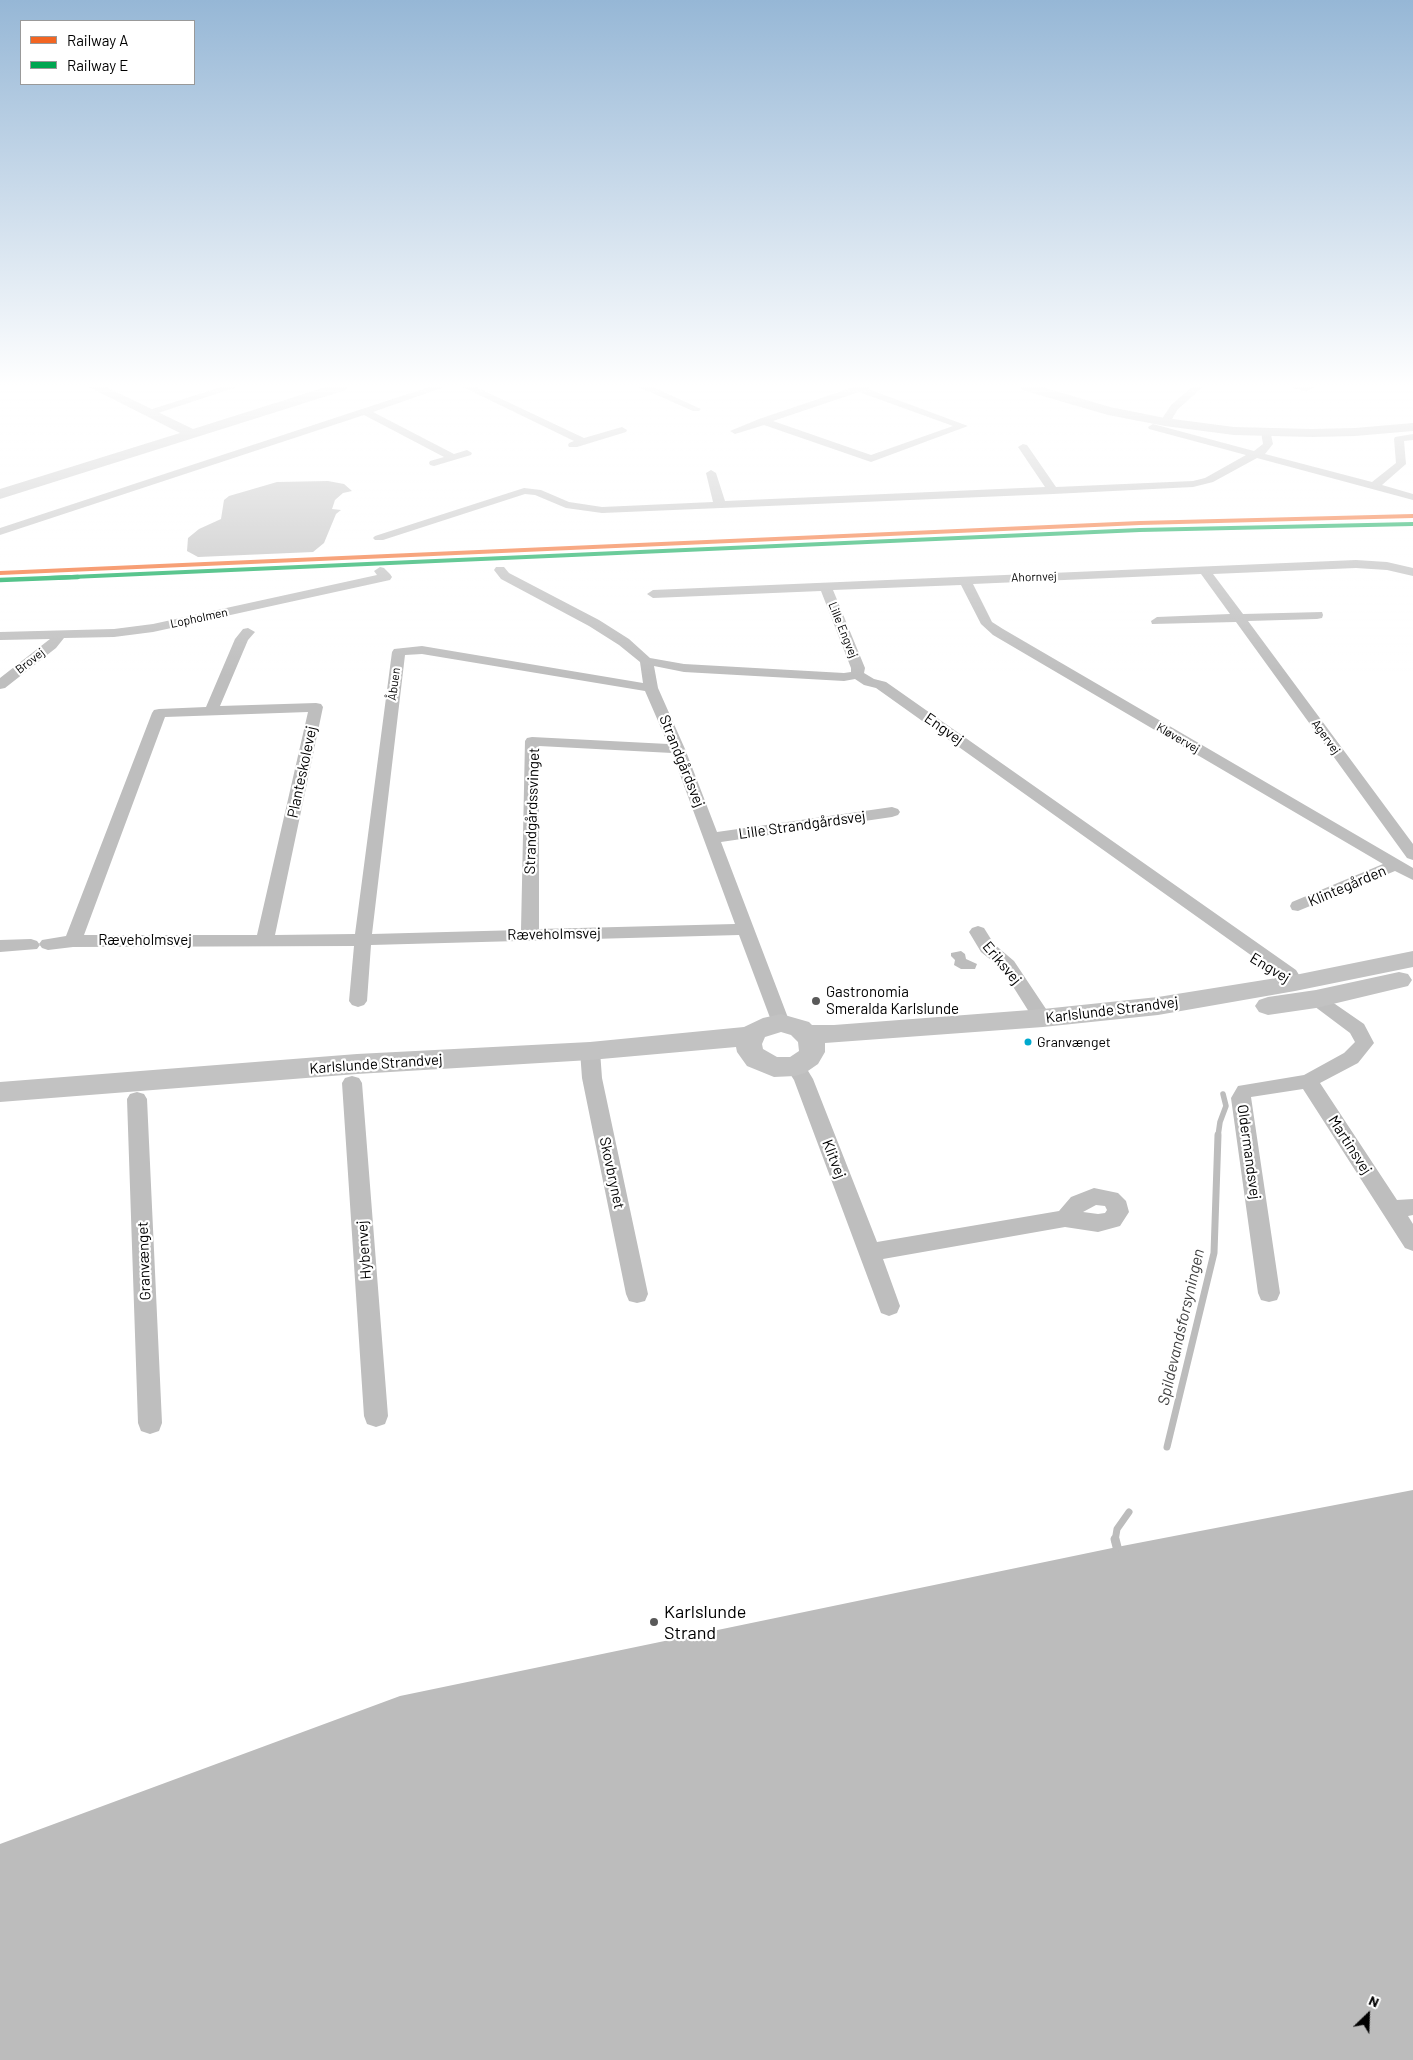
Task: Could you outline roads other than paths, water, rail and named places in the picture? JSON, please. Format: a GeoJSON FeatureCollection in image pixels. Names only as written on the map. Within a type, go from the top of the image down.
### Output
{"type":"FeatureCollection","features":[{"type":"Feature","properties":{"kind":"main road"},"geometry":{"type":"LineString","coordinates":[[0,494],[35,483]]}},
{"type":"Feature","properties":{"kind":"main road","name":"Karlslunde Strandvej"},"geometry":{"type":"LineString","coordinates":[[805,1050],[834,1034],[1043,1018],[1158,1006],[1295,983],[1413,959]]}},
{"type":"Feature","properties":{"kind":"main road","name":"Karlslunde Strandvej"},"geometry":{"type":"LineString","coordinates":[[805,1050],[1043,1034],[1157,1022],[1316,999],[1413,977]]}},
{"type":"Feature","properties":{"kind":"main road"},"geometry":{"type":"LineString","coordinates":[[781,1023],[791,1024],[805,1050],[785,1068],[764,1064],[756,1059],[751,1044],[763,1026],[781,1023]]}},
{"type":"Feature","properties":{"kind":"main road","name":"Karlslunde Strandvej"},"geometry":{"type":"LineString","coordinates":[[0,1109],[352,1083],[751,1044]]}},
{"type":"Feature","properties":{"kind":"main road","name":"Karlslunde Strandvej"},"geometry":{"type":"LineString","coordinates":[[0,1092],[357,1064],[590,1059]]}},
{"type":"Feature","properties":{"kind":"street"},"geometry":{"type":"LineString","coordinates":[[0,532],[149,483]]}},
{"type":"Feature","properties":{"kind":"street"},"geometry":{"type":"LineString","coordinates":[[714,483],[720,505]]}},
{"type":"Feature","properties":{"kind":"street"},"geometry":{"type":"LineString","coordinates":[[1048,483],[1054,491]]}},
{"type":"Feature","properties":{"kind":"street"},"geometry":{"type":"LineString","coordinates":[[379,538],[524,491],[537,492],[566,505],[602,510],[1196,483]]}},
{"type":"Feature","properties":{"kind":"street"},"geometry":{"type":"LineString","coordinates":[[1363,483],[1413,497]]}},
{"type":"Feature","properties":{"kind":"street"},"geometry":{"type":"LineString","coordinates":[[1374,486],[1378,483]]}},
{"type":"Feature","properties":{"kind":"street","name":"Ahornvej"},"geometry":{"type":"LineString","coordinates":[[653,594],[1356,564],[1387,566],[1413,572]]}},
{"type":"Feature","properties":{"kind":"street"},"geometry":{"type":"LineString","coordinates":[[500,570],[504,576],[594,623],[624,642],[646,661],[684,668],[863,678]]}},
{"type":"Feature","properties":{"kind":"street","name":"Agervej"},"geometry":{"type":"LineString","coordinates":[[1204,570],[1413,855]]}},
{"type":"Feature","properties":{"kind":"street","name":"Lopholmen"},"geometry":{"type":"LineString","coordinates":[[0,636],[59,636],[114,633],[153,628],[386,577],[380,571]]}},
{"type":"Feature","properties":{"kind":"street","name":"Kløvervej"},"geometry":{"type":"LineString","coordinates":[[964,580],[988,624],[998,632],[1413,875]]}},
{"type":"Feature","properties":{"kind":"street","name":"Lille Engvej"},"geometry":{"type":"LineString","coordinates":[[825,586],[863,678]]}},
{"type":"Feature","properties":{"kind":"street"},"geometry":{"type":"LineString","coordinates":[[1157,621],[1317,615]]}},
{"type":"Feature","properties":{"kind":"street"},"geometry":{"type":"LineString","coordinates":[[211,711],[242,639],[248,632]]}},
{"type":"Feature","properties":{"kind":"street","name":"Brovej"},"geometry":{"type":"LineString","coordinates":[[0,685],[51,645],[59,636]]}},
{"type":"Feature","properties":{"kind":"street","name":"Åbuen"},"geometry":{"type":"LineString","coordinates":[[363,940],[398,652],[422,650],[651,688]]}},
{"type":"Feature","properties":{"kind":"street","name":"Strandgårdsvej"},"geometry":{"type":"LineString","coordinates":[[646,661],[651,688],[678,749],[781,1023]]}},
{"type":"Feature","properties":{"kind":"street","name":"Engvej"},"geometry":{"type":"LineString","coordinates":[[863,678],[871,690],[1016,795],[1277,975],[1295,983]]}},
{"type":"Feature","properties":{"kind":"street","name":"Planteskolevej"},"geometry":{"type":"LineString","coordinates":[[73,941],[159,713],[316,707],[265,940]]}},
{"type":"Feature","properties":{"kind":"street","name":"Strandgårdssvinget"},"geometry":{"type":"LineString","coordinates":[[530,935],[532,741],[678,749]]}},
{"type":"Feature","properties":{"kind":"street","name":"Lille Strandgårdsvej"},"geometry":{"type":"LineString","coordinates":[[712,838],[892,812]]}},
{"type":"Feature","properties":{"kind":"street","name":"Klintegården"},"geometry":{"type":"LineString","coordinates":[[1298,906],[1395,865]]}},
{"type":"Feature","properties":{"kind":"street","name":"Ræveholmsvej"},"geometry":{"type":"LineString","coordinates":[[0,946],[39,945],[73,941],[363,940],[745,929]]}},
{"type":"Feature","properties":{"kind":"street","name":"Eriksvej"},"geometry":{"type":"LineString","coordinates":[[978,932],[987,948],[1008,965],[1043,1018]]}},
{"type":"Feature","properties":{"kind":"street"},"geometry":{"type":"LineString","coordinates":[[358,1001],[363,940]]}},
{"type":"Feature","properties":{"kind":"street","name":"Oldermandsvej"},"geometry":{"type":"LineString","coordinates":[[1269,1293],[1241,1098],[1245,1091],[1308,1081],[1351,1058],[1365,1043],[1357,1029],[1316,999]]}},
{"type":"Feature","properties":{"kind":"street","name":"Klitvej"},"geometry":{"type":"LineString","coordinates":[[805,1050],[803,1079],[889,1306]]}},
{"type":"Feature","properties":{"kind":"street","name":"Skovbrynet"},"geometry":{"type":"LineString","coordinates":[[590,1059],[638,1294]]}},
{"type":"Feature","properties":{"kind":"street","name":"Martinsvej"},"geometry":{"type":"LineString","coordinates":[[1308,1081],[1403,1208],[1413,1242]]}},
{"type":"Feature","properties":{"kind":"street","name":"Hybenvej"},"geometry":{"type":"LineString","coordinates":[[352,1083],[376,1416]]}},
{"type":"Feature","properties":{"kind":"street","name":"Granvænget"},"geometry":{"type":"LineString","coordinates":[[137,1099],[150,1423]]}},
{"type":"Feature","properties":{"kind":"street"},"geometry":{"type":"LineString","coordinates":[[870,1252],[1066,1218]]}},
{"type":"Feature","properties":{"kind":"waterway","name":"Spildevandsforsyningen"},"geometry":{"type":"LineString","coordinates":[[1218,1136],[1220,1122],[1226,1106],[1223,1094]]}},
{"type":"Feature","properties":{"kind":"waterway","name":"Spildevandsforsyningen"},"geometry":{"type":"LineString","coordinates":[[1167,1447],[1214,1253],[1218,1135]]}},
{"type":"Feature","properties":{"kind":"waterway"},"geometry":{"type":"LineString","coordinates":[[1115,1540],[1117,1529],[1129,1512]]}},
{"type":"Feature","properties":{"kind":"waterway"},"geometry":{"type":"LineString","coordinates":[[1115,1540],[1117,1547]]}},
{"type":"Feature","properties":{"kind":"rail line","name":"A"},"geometry":{"type":"LineString","coordinates":[[0,573],[1140,523],[1413,516]]}},
{"type":"Feature","properties":{"kind":"rail line","name":"E"},"geometry":{"type":"LineString","coordinates":[[0,580],[1140,530],[1413,524]]}},
{"type":"Feature","properties":{"kind":"place","name":"Gastronomia Smeralda Karlslunde"},"geometry":{"type":"Point","coordinates":[816,1001]}},
{"type":"Feature","properties":{"kind":"place","name":"Granvænget"},"geometry":{"type":"Point","coordinates":[1028,1042]}},
{"type":"Feature","properties":{"kind":"place","name":"Karlslunde Strand"},"geometry":{"type":"Point","coordinates":[654,1622]}}]}
